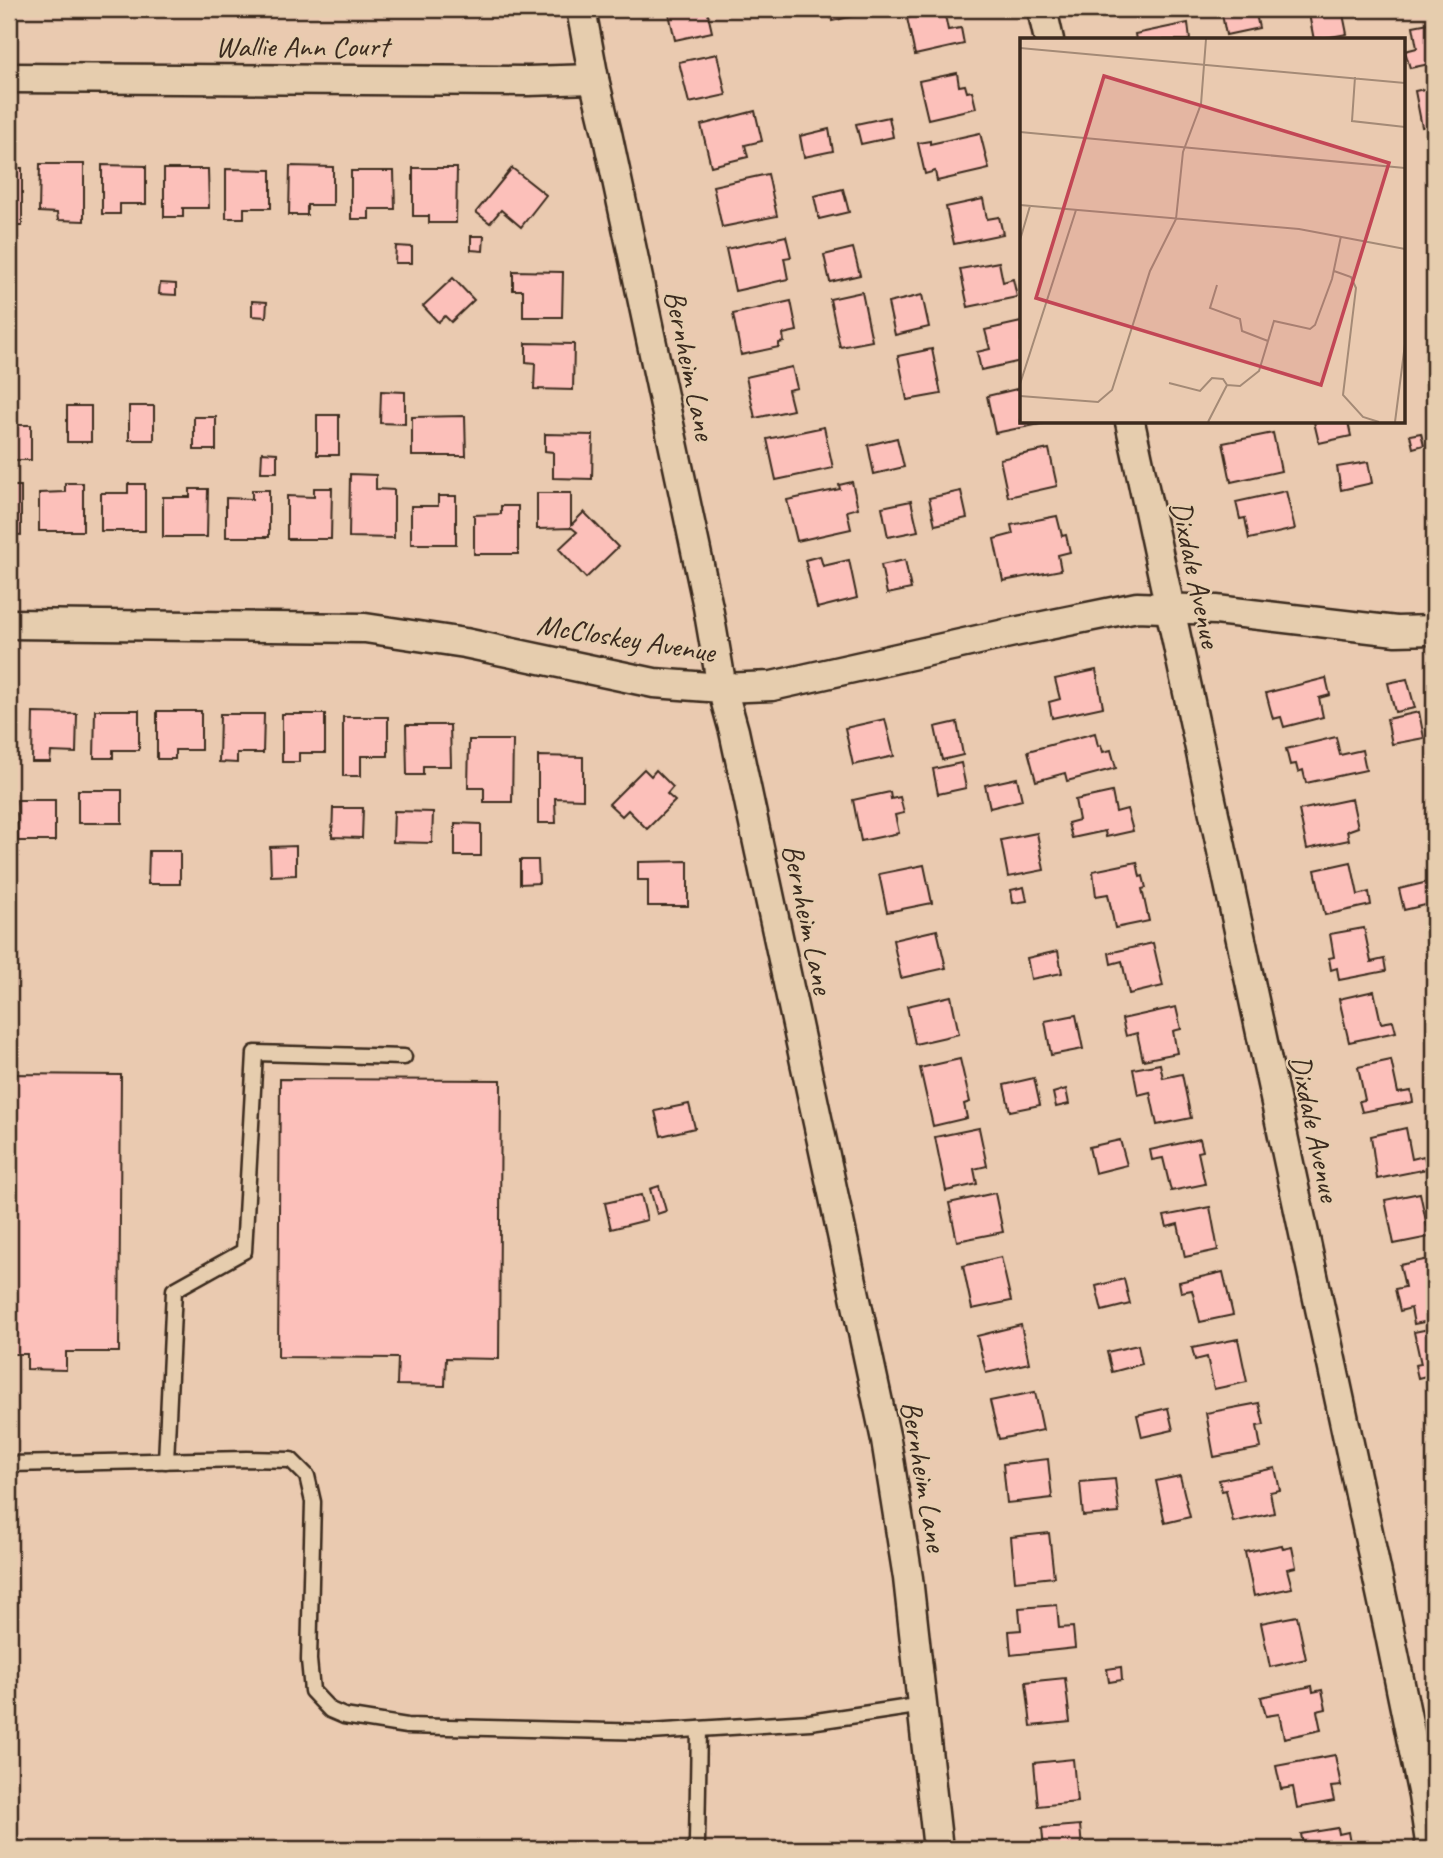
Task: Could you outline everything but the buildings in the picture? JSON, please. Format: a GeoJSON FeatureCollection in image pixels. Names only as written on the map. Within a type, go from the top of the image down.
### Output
{"type":"FeatureCollection","features":[{"type":"Feature","properties":{"kind":"street","name":"Bernheim Lane"},"geometry":{"type":"LineString","coordinates":[[581,9],[708,607],[722,688],[734,731],[886,1440],[908,1578],[937,1849]]}},
{"type":"Feature","properties":{"kind":"street"},"geometry":{"type":"LineString","coordinates":[[1042,9],[1049,38]]}},
{"type":"Feature","properties":{"kind":"street","name":"Wallie Ann Court"},"geometry":{"type":"LineString","coordinates":[[9,78],[528,81],[594,79]]}},
{"type":"Feature","properties":{"kind":"street","name":"Dixdale Avenue"},"geometry":{"type":"LineString","coordinates":[[1130,424],[1389,1630],[1423,1796],[1431,1849]]}},
{"type":"Feature","properties":{"kind":"street","name":"McCloskey Avenue"},"geometry":{"type":"LineString","coordinates":[[9,624],[365,628],[465,643],[654,683],[722,688],[772,686],[1137,607],[1216,610],[1396,631],[1434,630]]}},
{"type":"Feature","properties":{"kind":"lane"},"geometry":{"type":"LineString","coordinates":[[166,1461],[174,1290],[244,1251],[255,1054],[404,1057]]}},
{"type":"Feature","properties":{"kind":"lane"},"geometry":{"type":"LineString","coordinates":[[9,1464],[291,1460],[307,1476],[313,1502],[309,1660],[312,1690],[330,1710],[344,1716],[407,1726],[650,1732],[810,1722],[923,1705]]}},
{"type":"Feature","properties":{"kind":"lane"},"geometry":{"type":"LineString","coordinates":[[693,1849],[697,1842],[699,1729]]}}]}
